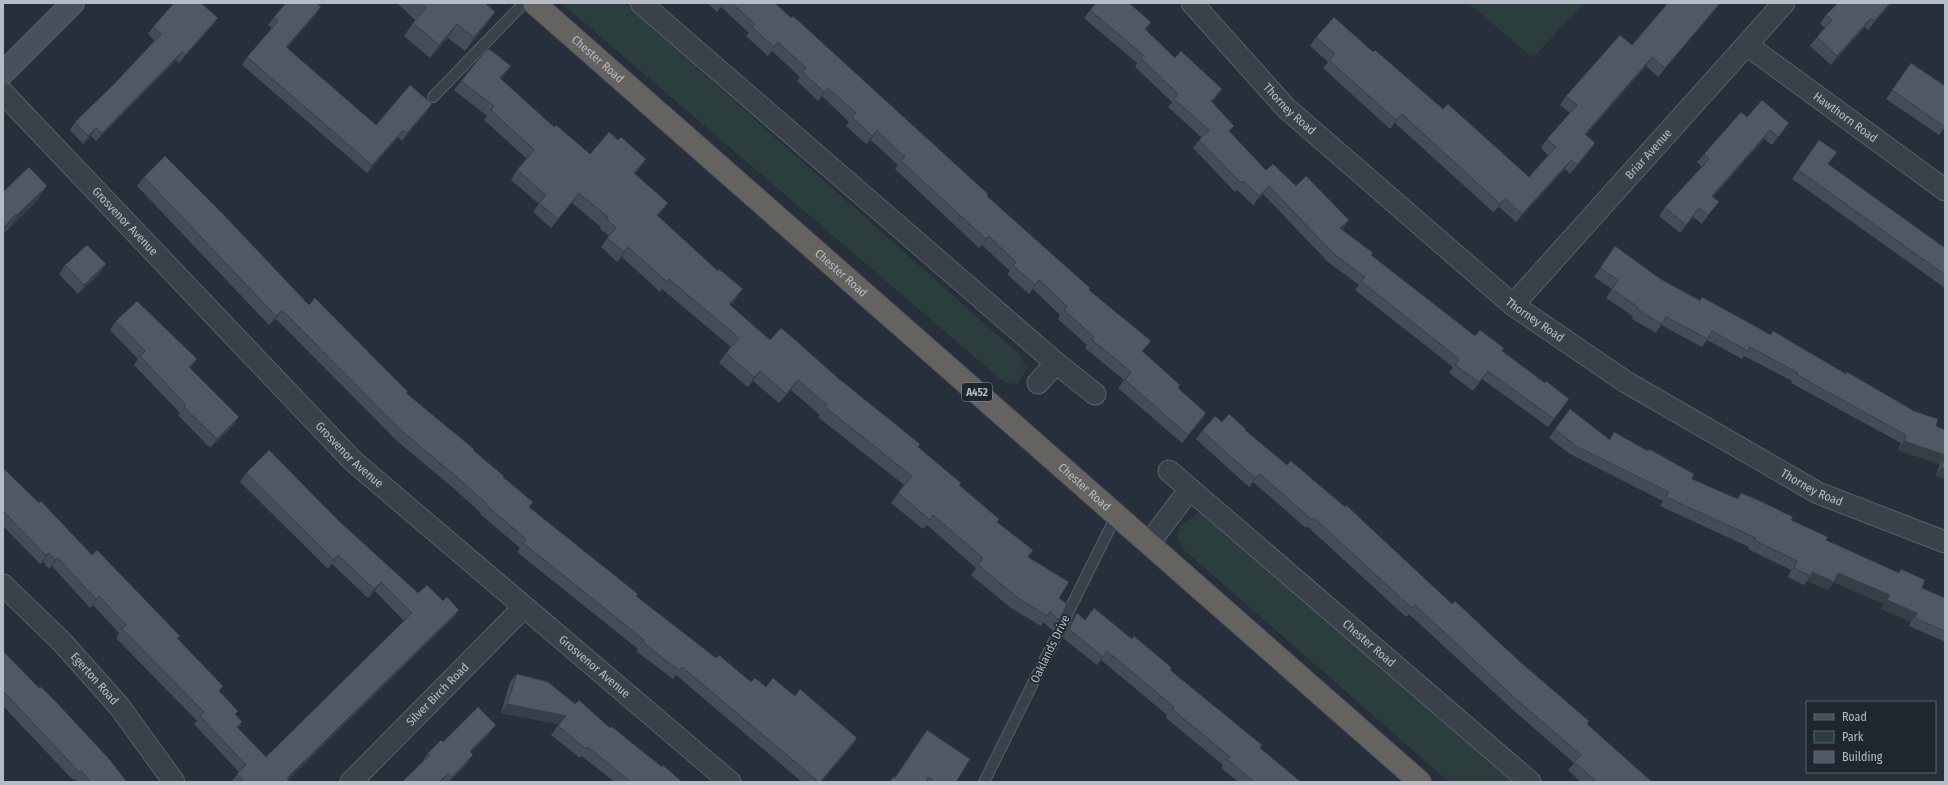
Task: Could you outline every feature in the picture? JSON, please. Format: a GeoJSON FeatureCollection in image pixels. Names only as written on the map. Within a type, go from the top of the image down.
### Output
{"type":"FeatureCollection","features":[{"type":"Feature","properties":{"kind":"highway","name":"Chester Road"},"geometry":{"type":"LineString","coordinates":[[534,3],[1420,782]]}},
{"type":"Feature","properties":{"kind":"main road"},"geometry":{"type":"LineString","coordinates":[[3,72],[73,3]]}},
{"type":"Feature","properties":{"kind":"street"},"geometry":{"type":"LineString","coordinates":[[641,3],[1056,363],[1095,394]]}},
{"type":"Feature","properties":{"kind":"street","name":"Thorney Road"},"geometry":{"type":"LineString","coordinates":[[1192,3],[1286,108],[1513,305],[1626,382],[1818,493],[1945,542]]}},
{"type":"Feature","properties":{"kind":"street","name":"Briar Avenue"},"geometry":{"type":"LineString","coordinates":[[1513,305],[1784,3]]}},
{"type":"Feature","properties":{"kind":"street","name":"Hawthorn Road"},"geometry":{"type":"LineString","coordinates":[[1746,45],[1945,190]]}},
{"type":"Feature","properties":{"kind":"street","name":"Grosvenor Avenue"},"geometry":{"type":"LineString","coordinates":[[3,93],[353,461],[730,782]]}},
{"type":"Feature","properties":{"kind":"street"},"geometry":{"type":"LineString","coordinates":[[1038,383],[1056,363]]}},
{"type":"Feature","properties":{"kind":"street","name":"Chester Road"},"geometry":{"type":"LineString","coordinates":[[1169,471],[1530,782]]}},
{"type":"Feature","properties":{"kind":"street"},"geometry":{"type":"LineString","coordinates":[[1149,543],[1190,488]]}},
{"type":"Feature","properties":{"kind":"street","name":"Egerton Road"},"geometry":{"type":"LineString","coordinates":[[3,585],[62,642],[119,706],[174,782]]}},
{"type":"Feature","properties":{"kind":"street","name":"Silver Birch Road"},"geometry":{"type":"LineString","coordinates":[[351,782],[524,607]]}},
{"type":"Feature","properties":{"kind":"lane"},"geometry":{"type":"LineString","coordinates":[[434,98],[524,3]]}},
{"type":"Feature","properties":{"kind":"lane","name":"Oaklands Drive"},"geometry":{"type":"LineString","coordinates":[[984,782],[1116,516]]}},
{"type":"Feature","properties":{"kind":"green space"},"geometry":{"type":"Polygon","coordinates":[[[561,3],[624,3],[1020,355],[1027,369],[1017,384],[1005,383],[561,3]]]}},
{"type":"Feature","properties":{"kind":"green space"},"geometry":{"type":"Polygon","coordinates":[[[1468,3],[1584,3],[1533,58],[1468,3]]]}},
{"type":"Feature","properties":{"kind":"green space"},"geometry":{"type":"Polygon","coordinates":[[[1199,512],[1513,782],[1449,782],[1184,550],[1177,535],[1180,526],[1199,512]]]}},
{"type":"Feature","properties":{"kind":"building"},"geometry":{"type":"Polygon","coordinates":[[[174,3],[201,3],[218,18],[185,55],[182,52],[102,133],[96,128],[88,136],[75,122],[114,84],[161,34],[153,27],[174,3]]]}},
{"type":"Feature","properties":{"kind":"building"},"geometry":{"type":"Polygon","coordinates":[[[286,3],[316,3],[321,7],[286,47],[376,125],[410,85],[432,104],[407,133],[403,130],[372,165],[247,57],[278,21],[274,17],[286,3]]]}},
{"type":"Feature","properties":{"kind":"building"},"geometry":{"type":"Polygon","coordinates":[[[421,3],[485,3],[495,12],[474,37],[457,24],[439,45],[413,23],[426,8],[421,3]]]}},
{"type":"Feature","properties":{"kind":"building"},"geometry":{"type":"Polygon","coordinates":[[[732,3],[775,3],[791,18],[793,16],[988,194],[987,196],[1090,288],[1089,290],[1151,341],[1142,351],[1180,385],[1178,388],[1206,413],[1188,435],[1125,380],[1131,372],[1091,339],[1094,337],[1064,310],[1067,306],[1039,280],[1035,285],[1013,266],[1016,262],[989,236],[986,239],[901,161],[905,157],[877,131],[872,136],[852,117],[856,113],[828,88],[824,92],[803,72],[806,68],[778,42],[774,47],[752,27],[755,24],[732,3]]]}},
{"type":"Feature","properties":{"kind":"building"},"geometry":{"type":"Polygon","coordinates":[[[1096,3],[1129,3],[1151,22],[1145,29],[1175,58],[1181,51],[1222,89],[1211,101],[1234,126],[1229,131],[1266,170],[1273,164],[1296,186],[1306,176],[1349,220],[1340,228],[1373,253],[1371,255],[1475,336],[1480,330],[1504,348],[1502,351],[1545,383],[1546,381],[1569,399],[1554,419],[1488,371],[1479,382],[1455,365],[1459,359],[1361,281],[1365,277],[1334,254],[1269,186],[1259,196],[1243,181],[1241,183],[1199,140],[1209,130],[1174,99],[1178,94],[1141,58],[1143,55],[1090,10],[1096,3]]]}},
{"type":"Feature","properties":{"kind":"building"},"geometry":{"type":"Polygon","coordinates":[[[1668,3],[1720,3],[1665,68],[1652,57],[1585,134],[1595,143],[1577,165],[1571,160],[1522,214],[1505,198],[1500,204],[1402,114],[1396,120],[1329,60],[1335,54],[1316,37],[1334,17],[1373,52],[1375,50],[1443,109],[1448,104],[1529,177],[1556,147],[1547,139],[1577,105],[1566,96],[1620,35],[1632,45],[1668,3]]]}},
{"type":"Feature","properties":{"kind":"building"},"geometry":{"type":"Polygon","coordinates":[[[1838,3],[1890,3],[1874,21],[1871,18],[1837,56],[1817,37],[1832,20],[1826,15],[1838,3]]]}},
{"type":"Feature","properties":{"kind":"building"},"geometry":{"type":"Polygon","coordinates":[[[488,48],[511,66],[500,78],[554,127],[556,125],[590,154],[609,132],[618,140],[621,137],[646,159],[634,173],[668,203],[657,215],[718,271],[719,269],[743,289],[729,304],[770,340],[781,328],[838,378],[920,444],[918,447],[961,483],[959,485],[999,519],[997,522],[1033,550],[1028,557],[1069,582],[1059,598],[1067,604],[1059,620],[1050,612],[1047,616],[1018,598],[978,565],[983,558],[933,515],[930,520],[898,493],[912,476],[825,407],[827,405],[798,380],[786,394],[760,371],[754,377],[726,353],[739,338],[669,279],[667,282],[628,247],[624,252],[607,238],[616,228],[607,219],[608,217],[579,193],[558,219],[539,203],[546,195],[517,170],[534,150],[491,110],[494,106],[461,81],[488,48]]]}},
{"type":"Feature","properties":{"kind":"building"},"geometry":{"type":"Polygon","coordinates":[[[1911,63],[1945,86],[1945,127],[1892,90],[1911,63]]]}},
{"type":"Feature","properties":{"kind":"building"},"geometry":{"type":"Polygon","coordinates":[[[1762,100],[1789,123],[1778,137],[1770,130],[1712,196],[1719,202],[1708,215],[1699,208],[1686,225],[1665,207],[1709,159],[1704,154],[1741,112],[1747,117],[1762,100]]]}},
{"type":"Feature","properties":{"kind":"building"},"geometry":{"type":"Polygon","coordinates":[[[1819,140],[1837,152],[1828,164],[1945,248],[1945,275],[1798,170],[1819,140]]]}},
{"type":"Feature","properties":{"kind":"building"},"geometry":{"type":"Polygon","coordinates":[[[165,156],[223,214],[309,305],[315,298],[408,392],[406,393],[474,449],[473,450],[504,476],[503,477],[533,502],[529,507],[638,594],[636,596],[716,658],[719,655],[751,682],[755,678],[766,687],[773,678],[795,696],[800,689],[857,738],[820,782],[682,667],[679,670],[660,656],[643,642],[644,640],[523,543],[526,539],[486,505],[487,504],[458,478],[403,432],[282,310],[276,316],[144,177],[165,156]]]}},
{"type":"Feature","properties":{"kind":"building"},"geometry":{"type":"Polygon","coordinates":[[[29,167],[47,186],[3,228],[3,192],[29,167]]]}},
{"type":"Feature","properties":{"kind":"building"},"geometry":{"type":"Polygon","coordinates":[[[87,245],[106,264],[84,285],[65,265],[87,245]]]}},
{"type":"Feature","properties":{"kind":"building"},"geometry":{"type":"Polygon","coordinates":[[[1615,246],[1659,278],[1700,301],[1702,297],[1771,335],[1773,331],[1846,374],[1847,372],[1914,411],[1938,419],[1936,426],[1945,430],[1945,455],[1904,441],[1906,435],[1797,375],[1798,373],[1750,347],[1748,351],[1712,331],[1708,339],[1666,317],[1662,324],[1638,310],[1639,308],[1612,289],[1618,280],[1600,268],[1615,246]]]}},
{"type":"Feature","properties":{"kind":"building"},"geometry":{"type":"Polygon","coordinates":[[[137,301],[197,359],[189,367],[239,417],[217,439],[184,407],[186,405],[140,356],[145,351],[116,321],[137,301]]]}},
{"type":"Feature","properties":{"kind":"building"},"geometry":{"type":"Polygon","coordinates":[[[1570,409],[1610,440],[1614,432],[1648,451],[1649,449],[1694,474],[1692,479],[1738,499],[1741,493],[1758,500],[1793,517],[1791,520],[1828,537],[1826,540],[1899,573],[1901,569],[1925,580],[1922,588],[1945,598],[1945,631],[1915,618],[1917,613],[1887,600],[1890,595],[1838,573],[1834,582],[1812,572],[1811,576],[1794,568],[1797,561],[1754,540],[1756,538],[1666,497],[1669,492],[1576,446],[1555,429],[1570,409]]]}},
{"type":"Feature","properties":{"kind":"building"},"geometry":{"type":"Polygon","coordinates":[[[1229,414],[1246,429],[1245,430],[1287,465],[1291,461],[1345,507],[1346,505],[1452,604],[1455,601],[1518,660],[1589,721],[1587,724],[1652,782],[1597,782],[1574,762],[1581,755],[1518,701],[1415,605],[1412,608],[1314,518],[1312,520],[1260,474],[1255,478],[1202,431],[1215,416],[1222,422],[1229,414]]]}},
{"type":"Feature","properties":{"kind":"building"},"geometry":{"type":"Polygon","coordinates":[[[269,450],[339,521],[418,593],[427,585],[443,601],[447,597],[459,610],[287,778],[289,780],[287,782],[245,782],[237,774],[246,765],[200,716],[204,712],[122,629],[126,625],[99,596],[96,599],[58,558],[55,560],[49,553],[46,555],[3,511],[3,468],[39,503],[41,501],[92,555],[97,550],[180,636],[177,638],[223,686],[219,691],[238,711],[235,714],[242,722],[237,727],[266,757],[412,613],[381,582],[374,589],[338,555],[334,560],[246,473],[269,450]]]}},
{"type":"Feature","properties":{"kind":"building"},"geometry":{"type":"Polygon","coordinates":[[[1945,458],[1945,469],[1941,467],[1945,458]]]}},
{"type":"Feature","properties":{"kind":"building"},"geometry":{"type":"Polygon","coordinates":[[[1094,608],[1132,639],[1134,636],[1172,668],[1170,670],[1262,745],[1260,748],[1301,782],[1254,782],[1227,759],[1230,757],[1172,709],[1174,707],[1107,651],[1103,657],[1069,629],[1077,613],[1085,620],[1094,608]]]}},
{"type":"Feature","properties":{"kind":"building"},"geometry":{"type":"Polygon","coordinates":[[[3,651],[39,688],[41,687],[59,705],[110,760],[127,782],[90,782],[81,770],[79,772],[5,693],[3,694],[3,651]]]}},
{"type":"Feature","properties":{"kind":"building"},"geometry":{"type":"Polygon","coordinates":[[[517,674],[548,682],[575,704],[579,700],[610,728],[611,726],[662,767],[663,765],[682,782],[631,782],[588,747],[586,749],[558,726],[566,716],[507,704],[517,674]]]}},
{"type":"Feature","properties":{"kind":"building"},"geometry":{"type":"Polygon","coordinates":[[[478,707],[496,725],[470,751],[473,755],[452,777],[448,773],[439,782],[402,782],[430,755],[428,753],[441,740],[443,742],[478,707]]]}},
{"type":"Feature","properties":{"kind":"building"},"geometry":{"type":"Polygon","coordinates":[[[927,730],[970,759],[956,782],[936,782],[928,777],[926,782],[890,782],[893,777],[895,778],[927,730]]]}}]}
